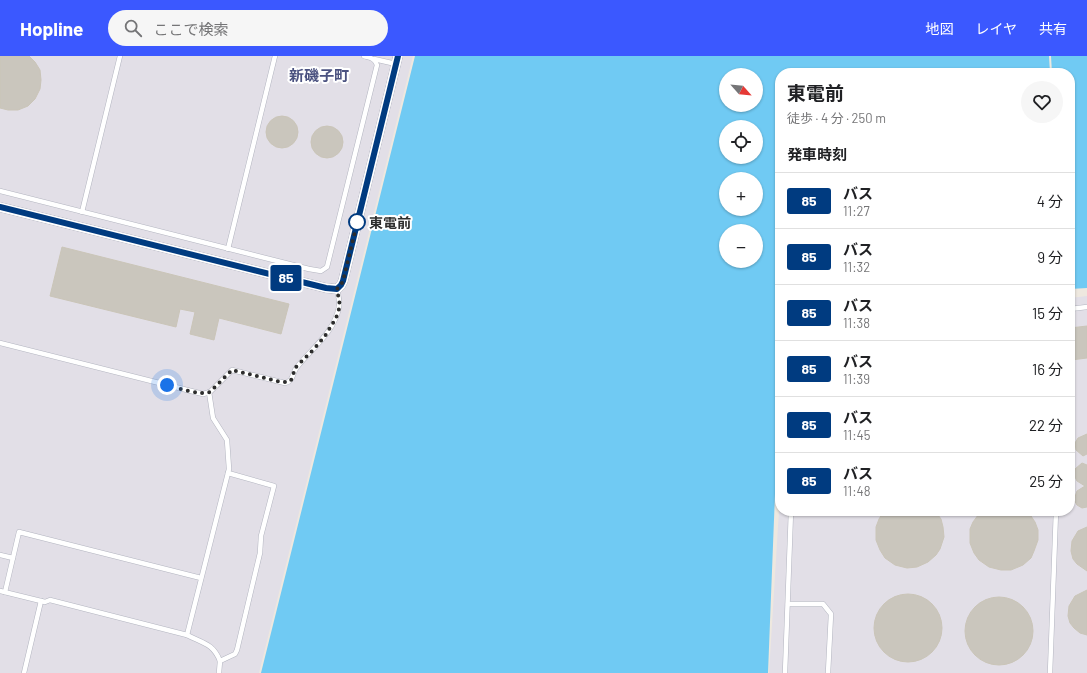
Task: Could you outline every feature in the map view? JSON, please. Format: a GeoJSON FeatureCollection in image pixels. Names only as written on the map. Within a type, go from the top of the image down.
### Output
{"type":"FeatureCollection","features":[{"type":"Feature","properties":{"kind":"street"},"geometry":{"type":"LineString","coordinates":[[0,207],[326,288],[337,289],[343,281],[397,60]]}},
{"type":"Feature","properties":{"kind":"lane"},"geometry":{"type":"LineString","coordinates":[[82,212],[120,56]]}},
{"type":"Feature","properties":{"kind":"lane"},"geometry":{"type":"LineString","coordinates":[[228,249],[274,56]]}},
{"type":"Feature","properties":{"kind":"lane"},"geometry":{"type":"LineString","coordinates":[[364,56],[397,60]]}},
{"type":"Feature","properties":{"kind":"lane"},"geometry":{"type":"LineString","coordinates":[[0,191],[316,271],[321,271],[326,267],[377,65],[376,61],[372,58]]}},
{"type":"Feature","properties":{"kind":"lane"},"geometry":{"type":"LineString","coordinates":[[0,343],[203,394],[209,392],[232,370],[281,382],[289,382],[292,379],[295,368],[325,336],[336,318],[340,306],[337,289]]}},
{"type":"Feature","properties":{"kind":"lane"},"geometry":{"type":"LineString","coordinates":[[1075,308],[1087,307]]}},
{"type":"Feature","properties":{"kind":"lane"},"geometry":{"type":"LineString","coordinates":[[187,635],[228,473],[228,440],[213,418],[209,392]]}},
{"type":"Feature","properties":{"kind":"lane"},"geometry":{"type":"LineString","coordinates":[[220,661],[235,654],[237,650],[260,553],[261,536],[274,486],[228,473]]}},
{"type":"Feature","properties":{"kind":"lane"},"geometry":{"type":"LineString","coordinates":[[785,673],[791,516]]}},
{"type":"Feature","properties":{"kind":"lane"},"geometry":{"type":"LineString","coordinates":[[1050,673],[1056,516]]}},
{"type":"Feature","properties":{"kind":"lane"},"geometry":{"type":"LineString","coordinates":[[6,592],[19,532],[201,578]]}},
{"type":"Feature","properties":{"kind":"lane"},"geometry":{"type":"LineString","coordinates":[[0,555],[13,558]]}},
{"type":"Feature","properties":{"kind":"lane"},"geometry":{"type":"LineString","coordinates":[[0,591],[45,602],[50,600],[187,635],[210,645],[220,661],[218,673]]}},
{"type":"Feature","properties":{"kind":"lane"},"geometry":{"type":"LineString","coordinates":[[24,673],[41,601]]}},
{"type":"Feature","properties":{"kind":"lane"},"geometry":{"type":"LineString","coordinates":[[788,604],[823,604],[831,614],[828,673]]}},
{"type":"Feature","properties":{"kind":"shaded area"},"geometry":{"type":"Polygon","coordinates":[[[0,56],[413,56],[259,673],[0,673],[0,56]]]}},
{"type":"Feature","properties":{"kind":"shaded area"},"geometry":{"type":"Polygon","coordinates":[[[1087,296],[1087,673],[769,673],[779,516],[1075,516],[1075,297],[1087,296]]]}},
{"type":"Feature","properties":{"kind":"water"},"geometry":{"type":"Polygon","coordinates":[[[415,56],[1049,56],[1050,68],[775,68],[775,494],[768,673],[261,673],[415,56]]]}},
{"type":"Feature","properties":{"kind":"water"},"geometry":{"type":"Polygon","coordinates":[[[1051,56],[1087,56],[1087,288],[1075,289],[1075,68],[1052,68],[1051,56]]]}},
{"type":"Feature","properties":{"kind":"building"},"geometry":{"type":"Polygon","coordinates":[[[0,56],[29,56],[40,70],[40,89],[35,99],[28,106],[18,110],[0,108],[0,56]]]}},
{"type":"Feature","properties":{"kind":"building"},"geometry":{"type":"Polygon","coordinates":[[[279,116],[285,116],[294,120],[298,132],[294,144],[285,148],[279,148],[270,144],[266,135],[266,129],[270,120],[279,116]]]}},
{"type":"Feature","properties":{"kind":"building"},"geometry":{"type":"Polygon","coordinates":[[[327,126],[336,129],[340,133],[343,142],[340,151],[336,155],[327,158],[318,155],[314,151],[311,142],[314,133],[318,129],[327,126]]]}},
{"type":"Feature","properties":{"kind":"building"},"geometry":{"type":"Polygon","coordinates":[[[62,247],[289,304],[281,334],[219,318],[214,340],[190,334],[195,312],[180,309],[176,327],[50,296],[62,247]]]}},
{"type":"Feature","properties":{"kind":"building"},"geometry":{"type":"Polygon","coordinates":[[[1087,326],[1087,358],[1075,360],[1075,327],[1087,326]]]}},
{"type":"Feature","properties":{"kind":"building"},"geometry":{"type":"Polygon","coordinates":[[[1087,434],[1087,454],[1083,456],[1076,450],[1075,443],[1078,438],[1087,434]]]}},
{"type":"Feature","properties":{"kind":"building"},"geometry":{"type":"Polygon","coordinates":[[[1082,463],[1087,465],[1087,507],[1082,508],[1075,502],[1077,491],[1085,486],[1077,481],[1075,477],[1075,469],[1082,463]]]}},
{"type":"Feature","properties":{"kind":"building"},"geometry":{"type":"Polygon","coordinates":[[[881,516],[939,516],[943,527],[944,537],[940,549],[928,562],[917,567],[907,568],[895,565],[885,558],[876,540],[876,527],[881,516]]]}},
{"type":"Feature","properties":{"kind":"building"},"geometry":{"type":"Polygon","coordinates":[[[977,516],[1031,516],[1038,530],[1038,540],[1031,558],[1023,565],[1011,570],[1001,570],[989,567],[979,560],[970,543],[970,529],[977,516]]]}},
{"type":"Feature","properties":{"kind":"building"},"geometry":{"type":"Polygon","coordinates":[[[1087,527],[1087,571],[1073,559],[1071,551],[1072,541],[1078,531],[1087,527]]]}},
{"type":"Feature","properties":{"kind":"building"},"geometry":{"type":"Polygon","coordinates":[[[1087,590],[1087,635],[1080,633],[1074,628],[1070,623],[1068,616],[1069,606],[1075,596],[1087,590]]]}},
{"type":"Feature","properties":{"kind":"building"},"geometry":{"type":"Polygon","coordinates":[[[908,594],[921,597],[932,604],[939,615],[942,628],[939,641],[932,652],[921,659],[908,662],[895,659],[884,652],[877,641],[874,628],[877,615],[884,604],[895,597],[908,594]]]}},
{"type":"Feature","properties":{"kind":"building"},"geometry":{"type":"Polygon","coordinates":[[[999,597],[1012,600],[1023,607],[1030,618],[1033,631],[1030,644],[1023,655],[1012,662],[999,665],[986,662],[975,655],[968,644],[965,631],[968,618],[975,607],[986,600],[999,597]]]}},
{"type":"Feature","properties":{"kind":"bus line","name":"85"},"geometry":{"type":"LineString","coordinates":[[0,207],[326,288],[337,289],[343,281],[398,56]]}},
{"type":"Feature","properties":{"kind":"place","name":"東電前"},"geometry":{"type":"Point","coordinates":[357,222]}},
{"type":"Feature","properties":{"kind":"district","name":"新磯子町"},"geometry":{"type":"Point","coordinates":[319,75]}},
{"type":"Feature","properties":{"kind":"route"},"geometry":{"type":"LineString","coordinates":[[167,385],[203,394],[210,392],[232,370],[285,383],[289,382],[292,379],[295,368],[325,336],[336,318],[340,306],[337,289],[343,281],[358,219],[357,222]]}}]}
